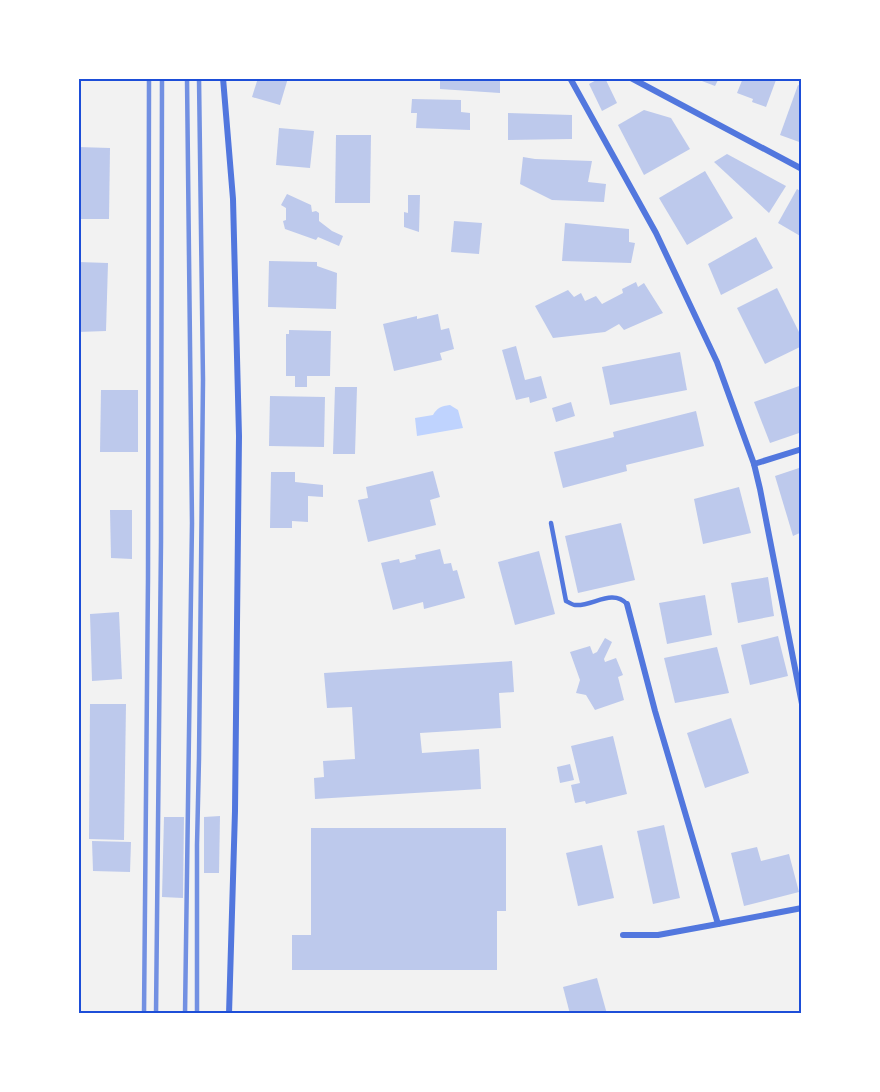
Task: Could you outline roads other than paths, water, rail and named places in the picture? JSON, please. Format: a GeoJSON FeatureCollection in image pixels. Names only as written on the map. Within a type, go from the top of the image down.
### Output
{"type":"FeatureCollection","features":[{"type":"Feature","properties":{"kind":"street"},"geometry":{"type":"LineString","coordinates":[[223,78],[233,199],[239,436],[235,811],[229,1014]]}},
{"type":"Feature","properties":{"kind":"street"},"geometry":{"type":"LineString","coordinates":[[570,78],[661,244],[717,362],[754,465],[760,489],[802,704]]}},
{"type":"Feature","properties":{"kind":"street"},"geometry":{"type":"LineString","coordinates":[[631,78],[802,169]]}},
{"type":"Feature","properties":{"kind":"street"},"geometry":{"type":"LineString","coordinates":[[754,465],[802,449]]}},
{"type":"Feature","properties":{"kind":"street"},"geometry":{"type":"LineString","coordinates":[[627,604],[718,924]]}},
{"type":"Feature","properties":{"kind":"street"},"geometry":{"type":"LineString","coordinates":[[624,935],[658,934],[802,908]]}},
{"type":"Feature","properties":{"kind":"lane"},"geometry":{"type":"LineString","coordinates":[[550,523],[566,602],[574,606],[615,597],[623,599],[627,604]]}},
{"type":"Feature","properties":{"kind":"water"},"geometry":{"type":"Polygon","coordinates":[[[450,405],[458,410],[463,428],[417,436],[415,418],[433,415],[440,408],[450,405]]]}},
{"type":"Feature","properties":{"kind":"railway"},"geometry":{"type":"LineString","coordinates":[[144,1014],[149,78]]}},
{"type":"Feature","properties":{"kind":"railway"},"geometry":{"type":"LineString","coordinates":[[156,1014],[161,542],[162,78]]}},
{"type":"Feature","properties":{"kind":"railway"},"geometry":{"type":"LineString","coordinates":[[185,1014],[192,523],[187,78]]}},
{"type":"Feature","properties":{"kind":"railway"},"geometry":{"type":"LineString","coordinates":[[197,1014],[203,380],[199,78]]}}]}
